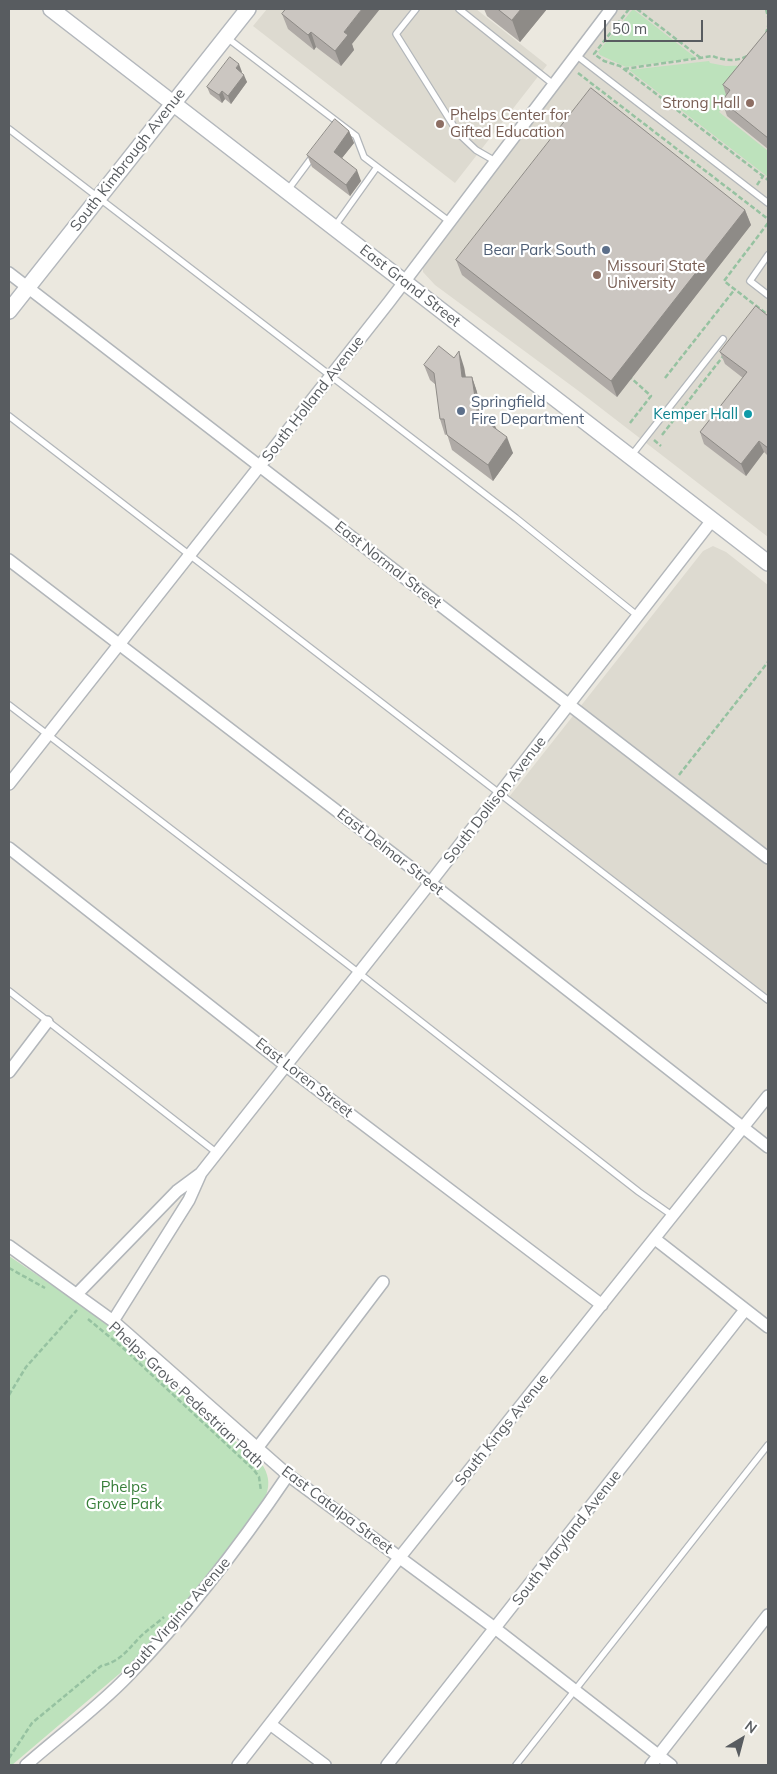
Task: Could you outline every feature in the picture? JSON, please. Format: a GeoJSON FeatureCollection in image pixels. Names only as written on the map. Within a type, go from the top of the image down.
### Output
{"type":"FeatureCollection","features":[{"type":"Feature","properties":{"kind":"main road","name":"East Grand Street"},"geometry":{"type":"LineString","coordinates":[[51,9],[768,563]]}},
{"type":"Feature","properties":{"kind":"main road","name":"South Kimbrough Avenue"},"geometry":{"type":"LineString","coordinates":[[9,311],[248,9]]}},
{"type":"Feature","properties":{"kind":"street","name":"South Holland Avenue"},"geometry":{"type":"LineString","coordinates":[[9,784],[331,376],[611,9]]}},
{"type":"Feature","properties":{"kind":"street","name":"East Normal Street"},"geometry":{"type":"LineString","coordinates":[[9,273],[768,858]]}},
{"type":"Feature","properties":{"kind":"street","name":"South Dollison Avenue"},"geometry":{"type":"LineString","coordinates":[[113,1321],[190,1200],[201,1173],[570,705],[713,519]]}},
{"type":"Feature","properties":{"kind":"street","name":"East Delmar Street"},"geometry":{"type":"LineString","coordinates":[[9,560],[430,883],[768,1147]]}},
{"type":"Feature","properties":{"kind":"street","name":"East Loren Street"},"geometry":{"type":"LineString","coordinates":[[9,848],[285,1065],[602,1306]]}},
{"type":"Feature","properties":{"kind":"street"},"geometry":{"type":"LineString","coordinates":[[9,1072],[47,1022]]}},
{"type":"Feature","properties":{"kind":"street","name":"South Kings Avenue"},"geometry":{"type":"LineString","coordinates":[[238,1765],[400,1557],[768,1096]]}},
{"type":"Feature","properties":{"kind":"street","name":"South Dollison Avenue"},"geometry":{"type":"LineString","coordinates":[[77,1294],[177,1191],[201,1173]]}},
{"type":"Feature","properties":{"kind":"street"},"geometry":{"type":"LineString","coordinates":[[655,1239],[768,1327]]}},
{"type":"Feature","properties":{"kind":"street","name":"East Catalpa Street"},"geometry":{"type":"LineString","coordinates":[[9,1246],[113,1321],[288,1475],[496,1629],[671,1765]]}},
{"type":"Feature","properties":{"kind":"street"},"geometry":{"type":"LineString","coordinates":[[258,1447],[383,1282]]}},
{"type":"Feature","properties":{"kind":"street","name":"South Maryland Avenue"},"geometry":{"type":"LineString","coordinates":[[387,1765],[746,1310]]}},
{"type":"Feature","properties":{"kind":"street","name":"South Virginia Avenue"},"geometry":{"type":"LineString","coordinates":[[26,1765],[126,1679],[170,1630],[252,1527],[288,1475]]}},
{"type":"Feature","properties":{"kind":"street"},"geometry":{"type":"LineString","coordinates":[[651,1765],[768,1614]]}},
{"type":"Feature","properties":{"kind":"street"},"geometry":{"type":"LineString","coordinates":[[270,1724],[325,1765]]}},
{"type":"Feature","properties":{"kind":"lane"},"geometry":{"type":"LineString","coordinates":[[416,9],[396,34],[458,134],[476,150],[495,161]]}},
{"type":"Feature","properties":{"kind":"lane"},"geometry":{"type":"LineString","coordinates":[[459,9],[553,84]]}},
{"type":"Feature","properties":{"kind":"lane"},"geometry":{"type":"LineString","coordinates":[[226,37],[356,136],[364,158],[450,222]]}},
{"type":"Feature","properties":{"kind":"lane"},"geometry":{"type":"LineString","coordinates":[[575,54],[768,203]]}},
{"type":"Feature","properties":{"kind":"lane"},"geometry":{"type":"LineString","coordinates":[[333,130],[339,123]]}},
{"type":"Feature","properties":{"kind":"lane"},"geometry":{"type":"LineString","coordinates":[[9,129],[516,518],[638,616]]}},
{"type":"Feature","properties":{"kind":"lane"},"geometry":{"type":"LineString","coordinates":[[287,191],[316,152]]}},
{"type":"Feature","properties":{"kind":"lane"},"geometry":{"type":"LineString","coordinates":[[334,228],[377,167]]}},
{"type":"Feature","properties":{"kind":"lane"},"geometry":{"type":"LineString","coordinates":[[768,255],[750,281],[768,296]]}},
{"type":"Feature","properties":{"kind":"lane"},"geometry":{"type":"LineString","coordinates":[[631,456],[723,340]]}},
{"type":"Feature","properties":{"kind":"lane"},"geometry":{"type":"LineString","coordinates":[[9,416],[768,1000]]}},
{"type":"Feature","properties":{"kind":"lane"},"geometry":{"type":"LineString","coordinates":[[9,705],[359,973],[639,1192],[673,1216]]}},
{"type":"Feature","properties":{"kind":"lane"},"geometry":{"type":"LineString","coordinates":[[9,991],[217,1152]]}},
{"type":"Feature","properties":{"kind":"lane"},"geometry":{"type":"LineString","coordinates":[[516,1765],[768,1444]]}},
{"type":"Feature","properties":{"kind":"path"},"geometry":{"type":"LineString","coordinates":[[630,9],[594,54],[604,61],[624,69],[768,180]]}},
{"type":"Feature","properties":{"kind":"path"},"geometry":{"type":"LineString","coordinates":[[637,9],[702,59]]}},
{"type":"Feature","properties":{"kind":"path"},"geometry":{"type":"LineString","coordinates":[[766,9],[768,18]]}},
{"type":"Feature","properties":{"kind":"path"},"geometry":{"type":"LineString","coordinates":[[765,36],[768,26]]}},
{"type":"Feature","properties":{"kind":"path"},"geometry":{"type":"LineString","coordinates":[[624,69],[713,56],[720,60],[735,60],[744,58],[754,52]]}},
{"type":"Feature","properties":{"kind":"path"},"geometry":{"type":"LineString","coordinates":[[578,73],[608,94],[768,219]]}},
{"type":"Feature","properties":{"kind":"path"},"geometry":{"type":"LineString","coordinates":[[603,100],[608,94]]}},
{"type":"Feature","properties":{"kind":"path"},"geometry":{"type":"LineString","coordinates":[[665,378],[735,289]]}},
{"type":"Feature","properties":{"kind":"path"},"geometry":{"type":"LineString","coordinates":[[755,316],[761,309]]}},
{"type":"Feature","properties":{"kind":"path"},"geometry":{"type":"LineString","coordinates":[[662,435],[725,354]]}},
{"type":"Feature","properties":{"kind":"path"},"geometry":{"type":"LineString","coordinates":[[630,423],[651,396],[631,378]]}},
{"type":"Feature","properties":{"kind":"path"},"geometry":{"type":"LineString","coordinates":[[654,440],[661,446]]}},
{"type":"Feature","properties":{"kind":"path"},"geometry":{"type":"LineString","coordinates":[[672,784],[768,662]]}},
{"type":"Feature","properties":{"kind":"path"},"geometry":{"type":"LineString","coordinates":[[9,1268],[51,1291]]}},
{"type":"Feature","properties":{"kind":"path"},"geometry":{"type":"LineString","coordinates":[[9,1395],[26,1367],[77,1310],[69,1305]]}},
{"type":"Feature","properties":{"kind":"path","name":"Phelps Grove Pedestrian Path"},"geometry":{"type":"LineString","coordinates":[[85,1317],[123,1348],[254,1470],[259,1477],[260,1495]]}},
{"type":"Feature","properties":{"kind":"path"},"geometry":{"type":"LineString","coordinates":[[9,1758],[32,1723],[101,1666],[113,1663],[120,1658],[169,1612]]}},
{"type":"Feature","properties":{"kind":"shaded area","name":"Phelps Center for Gifted Education"},"geometry":{"type":"Polygon","coordinates":[[[267,9],[476,9],[547,65],[455,183],[253,26],[267,9]]]}},
{"type":"Feature","properties":{"kind":"shaded area","name":"Missouri State University"},"geometry":{"type":"Polygon","coordinates":[[[619,9],[768,9],[768,537],[580,392],[435,285],[423,272],[423,265],[428,258],[619,9]]]}},
{"type":"Feature","properties":{"kind":"shaded area"},"geometry":{"type":"Polygon","coordinates":[[[713,546],[726,552],[768,585],[768,997],[509,797],[703,551],[713,546]]]}},
{"type":"Feature","properties":{"kind":"green space"},"geometry":{"type":"Polygon","coordinates":[[[633,9],[696,58],[626,67],[600,55],[598,52],[633,9]]]}},
{"type":"Feature","properties":{"kind":"green space"},"geometry":{"type":"Polygon","coordinates":[[[709,61],[710,63],[726,66],[755,65],[719,112],[768,151],[768,177],[629,70],[709,61]]]}},
{"type":"Feature","properties":{"kind":"green space","name":"Phelps Grove Park"},"geometry":{"type":"Polygon","coordinates":[[[9,1256],[105,1321],[204,1414],[261,1463],[268,1479],[267,1493],[260,1507],[145,1652],[12,1765],[9,1765],[9,1256]]]}},
{"type":"Feature","properties":{"kind":"building"},"geometry":{"type":"Polygon","coordinates":[[[286,9],[362,9],[344,32],[348,35],[335,51],[311,32],[308,35],[282,14],[286,9]]]}},
{"type":"Feature","properties":{"kind":"building"},"geometry":{"type":"Polygon","coordinates":[[[498,9],[521,9],[512,20],[498,9]]]}},
{"type":"Feature","properties":{"kind":"building","name":"Strong Hall"},"geometry":{"type":"Polygon","coordinates":[[[768,30],[768,138],[722,101],[730,90],[723,85],[768,30]]]}},
{"type":"Feature","properties":{"kind":"building"},"geometry":{"type":"Polygon","coordinates":[[[230,57],[239,64],[236,68],[244,75],[228,96],[222,91],[219,95],[207,87],[230,57]]]}},
{"type":"Feature","properties":{"kind":"building","name":"Bear Park South"},"geometry":{"type":"Polygon","coordinates":[[[591,88],[745,210],[611,381],[456,260],[591,88]]]}},
{"type":"Feature","properties":{"kind":"building"},"geometry":{"type":"Polygon","coordinates":[[[335,119],[349,131],[334,152],[357,170],[346,185],[307,155],[335,119]]]}},
{"type":"Feature","properties":{"kind":"building","name":"Kemper Hall"},"geometry":{"type":"Polygon","coordinates":[[[756,306],[768,316],[768,448],[759,441],[741,464],[700,432],[747,372],[720,352],[756,306]]]}},
{"type":"Feature","properties":{"kind":"building","name":"Springfield Fire Department"},"geometry":{"type":"Polygon","coordinates":[[[439,346],[454,358],[459,351],[462,377],[472,377],[477,411],[483,411],[484,415],[494,423],[492,426],[507,437],[488,465],[447,435],[444,419],[440,419],[434,373],[424,365],[439,346]]]}},
{"type":"Feature","properties":{"kind":"place","name":"Strong Hall"},"geometry":{"type":"Point","coordinates":[750,103]}},
{"type":"Feature","properties":{"kind":"place","name":"Phelps Center for Gifted Education"},"geometry":{"type":"Point","coordinates":[440,124]}},
{"type":"Feature","properties":{"kind":"place","name":"Bear Park South"},"geometry":{"type":"Point","coordinates":[606,250]}},
{"type":"Feature","properties":{"kind":"place","name":"Missouri State University"},"geometry":{"type":"Point","coordinates":[597,275]}},
{"type":"Feature","properties":{"kind":"place","name":"Springfield Fire Department"},"geometry":{"type":"Point","coordinates":[461,411]}},
{"type":"Feature","properties":{"kind":"place","name":"Kemper Hall"},"geometry":{"type":"Point","coordinates":[748,414]}}]}
